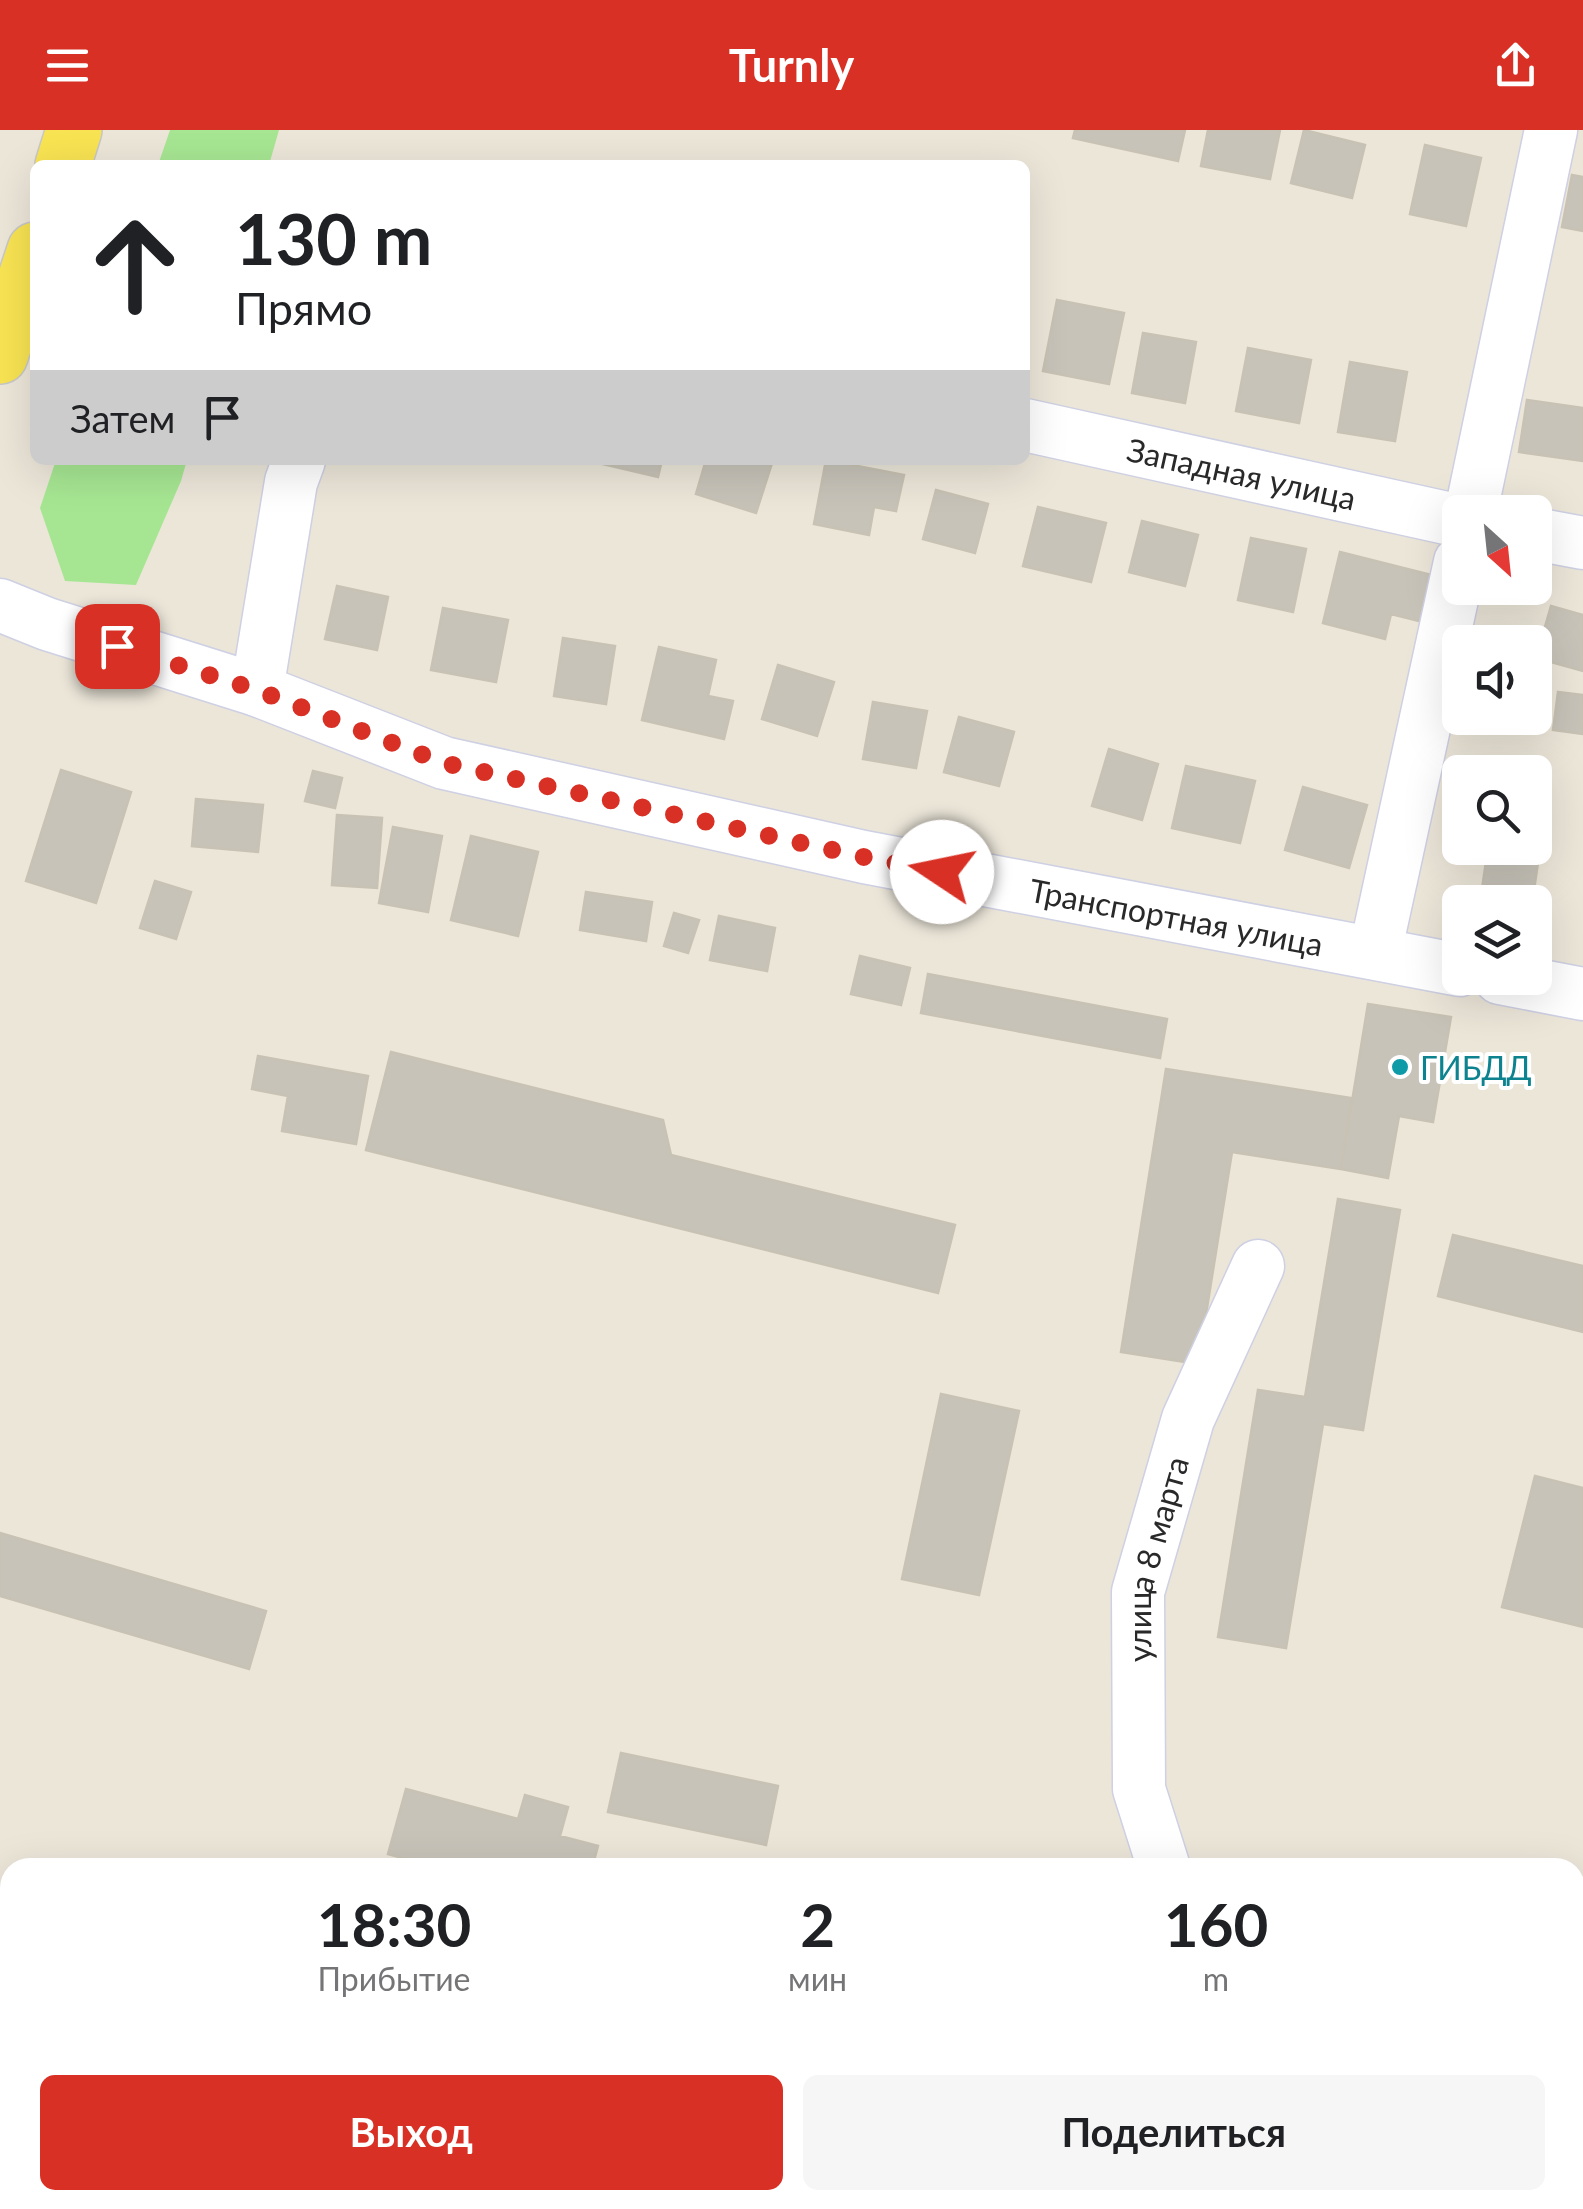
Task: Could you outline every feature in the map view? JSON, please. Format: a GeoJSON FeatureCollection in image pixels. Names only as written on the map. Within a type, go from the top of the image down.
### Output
{"type":"FeatureCollection","features":[{"type":"Feature","properties":{"kind":"main road"},"geometry":{"type":"LineString","coordinates":[[65,160],[74,130]]}},
{"type":"Feature","properties":{"kind":"main road"},"geometry":{"type":"LineString","coordinates":[[0,356],[30,265]]}},
{"type":"Feature","properties":{"kind":"street"},"geometry":{"type":"LineString","coordinates":[[1475,495],[1551,130]]}},
{"type":"Feature","properties":{"kind":"street","name":"Западная улица"},"geometry":{"type":"LineString","coordinates":[[1030,426],[1442,516]]}},
{"type":"Feature","properties":{"kind":"street"},"geometry":{"type":"LineString","coordinates":[[257,690],[296,465]]}},
{"type":"Feature","properties":{"kind":"street"},"geometry":{"type":"LineString","coordinates":[[1552,537],[1583,543]]}},
{"type":"Feature","properties":{"kind":"street","name":"Транспортная улица"},"geometry":{"type":"LineString","coordinates":[[0,604],[47,624],[257,690],[444,763],[864,857],[1442,966]]}},
{"type":"Feature","properties":{"kind":"street"},"geometry":{"type":"LineString","coordinates":[[1375,953],[1451,605]]}},
{"type":"Feature","properties":{"kind":"street"},"geometry":{"type":"LineString","coordinates":[[1552,988],[1583,994]]}},
{"type":"Feature","properties":{"kind":"street","name":"улица 8 марта"},"geometry":{"type":"LineString","coordinates":[[1161,1858],[1140,1789],[1138,1592],[1188,1420],[1258,1266]]}},
{"type":"Feature","properties":{"kind":"green space"},"geometry":{"type":"Polygon","coordinates":[[[170,130],[279,130],[270,160],[160,160],[170,130]]]}},
{"type":"Feature","properties":{"kind":"green space"},"geometry":{"type":"Polygon","coordinates":[[[54,465],[186,465],[136,585],[65,581],[40,508],[54,465]]]}},
{"type":"Feature","properties":{"kind":"building"},"geometry":{"type":"Polygon","coordinates":[[[1075,130],[1185,130],[1178,161],[1073,138],[1075,130]]]}},
{"type":"Feature","properties":{"kind":"building"},"geometry":{"type":"Polygon","coordinates":[[[1208,130],[1280,130],[1270,179],[1201,166],[1208,130]]]}},
{"type":"Feature","properties":{"kind":"building"},"geometry":{"type":"Polygon","coordinates":[[[1304,130],[1365,145],[1352,198],[1291,183],[1304,130]]]}},
{"type":"Feature","properties":{"kind":"building"},"geometry":{"type":"Polygon","coordinates":[[[1425,145],[1481,158],[1466,226],[1410,214],[1425,145]]]}},
{"type":"Feature","properties":{"kind":"building"},"geometry":{"type":"Polygon","coordinates":[[[1572,175],[1583,177],[1583,231],[1562,227],[1572,175]]]}},
{"type":"Feature","properties":{"kind":"building"},"geometry":{"type":"Polygon","coordinates":[[[1057,300],[1124,313],[1109,384],[1043,371],[1057,300]]]}},
{"type":"Feature","properties":{"kind":"building"},"geometry":{"type":"Polygon","coordinates":[[[1143,333],[1196,342],[1185,403],[1132,393],[1143,333]]]}},
{"type":"Feature","properties":{"kind":"building"},"geometry":{"type":"Polygon","coordinates":[[[1248,348],[1311,360],[1299,423],[1236,411],[1248,348]]]}},
{"type":"Feature","properties":{"kind":"building"},"geometry":{"type":"Polygon","coordinates":[[[1350,362],[1407,372],[1395,441],[1338,432],[1350,362]]]}},
{"type":"Feature","properties":{"kind":"building"},"geometry":{"type":"Polygon","coordinates":[[[1527,400],[1583,408],[1583,461],[1519,452],[1527,400]]]}},
{"type":"Feature","properties":{"kind":"building"},"geometry":{"type":"Polygon","coordinates":[[[607,465],[661,465],[658,477],[607,465]]]}},
{"type":"Feature","properties":{"kind":"building"},"geometry":{"type":"Polygon","coordinates":[[[705,465],[771,465],[756,513],[696,494],[705,465]]]}},
{"type":"Feature","properties":{"kind":"building"},"geometry":{"type":"Polygon","coordinates":[[[825,465],[852,465],[904,475],[896,511],[874,507],[869,535],[814,524],[825,465]]]}},
{"type":"Feature","properties":{"kind":"building"},"geometry":{"type":"Polygon","coordinates":[[[936,490],[988,504],[975,553],[923,539],[936,490]]]}},
{"type":"Feature","properties":{"kind":"building"},"geometry":{"type":"Polygon","coordinates":[[[1038,507],[1106,523],[1091,582],[1023,566],[1038,507]]]}},
{"type":"Feature","properties":{"kind":"building"},"geometry":{"type":"Polygon","coordinates":[[[1142,521],[1198,535],[1185,586],[1129,572],[1142,521]]]}},
{"type":"Feature","properties":{"kind":"building"},"geometry":{"type":"Polygon","coordinates":[[[1251,538],[1306,549],[1293,612],[1238,600],[1251,538]]]}},
{"type":"Feature","properties":{"kind":"building"},"geometry":{"type":"Polygon","coordinates":[[[1340,552],[1439,577],[1427,623],[1391,614],[1385,639],[1323,623],[1340,552]]]}},
{"type":"Feature","properties":{"kind":"building"},"geometry":{"type":"Polygon","coordinates":[[[337,586],[388,597],[377,650],[325,639],[337,586]]]}},
{"type":"Feature","properties":{"kind":"building"},"geometry":{"type":"Polygon","coordinates":[[[1551,606],[1583,615],[1583,671],[1552,662],[1552,625],[1546,625],[1551,606]]]}},
{"type":"Feature","properties":{"kind":"building"},"geometry":{"type":"Polygon","coordinates":[[[443,608],[508,620],[496,682],[431,670],[443,608]]]}},
{"type":"Feature","properties":{"kind":"building"},"geometry":{"type":"Polygon","coordinates":[[[563,638],[615,646],[606,704],[554,696],[563,638]]]}},
{"type":"Feature","properties":{"kind":"building"},"geometry":{"type":"Polygon","coordinates":[[[659,647],[716,660],[708,696],[733,701],[724,739],[642,720],[659,647]]]}},
{"type":"Feature","properties":{"kind":"building"},"geometry":{"type":"Polygon","coordinates":[[[778,665],[834,682],[817,736],[762,719],[778,665]]]}},
{"type":"Feature","properties":{"kind":"building"},"geometry":{"type":"Polygon","coordinates":[[[1558,692],[1583,695],[1583,734],[1553,730],[1558,692]]]}},
{"type":"Feature","properties":{"kind":"building"},"geometry":{"type":"Polygon","coordinates":[[[873,702],[927,711],[916,768],[863,759],[873,702]]]}},
{"type":"Feature","properties":{"kind":"building"},"geometry":{"type":"Polygon","coordinates":[[[959,717],[1014,732],[999,786],[944,772],[959,717]]]}},
{"type":"Feature","properties":{"kind":"building"},"geometry":{"type":"Polygon","coordinates":[[[1109,749],[1158,764],[1142,820],[1092,806],[1109,749]]]}},
{"type":"Feature","properties":{"kind":"building"},"geometry":{"type":"Polygon","coordinates":[[[1186,766],[1255,781],[1240,843],[1172,828],[1186,766]]]}},
{"type":"Feature","properties":{"kind":"building"},"geometry":{"type":"Polygon","coordinates":[[[61,770],[131,792],[96,903],[26,881],[61,770]]]}},
{"type":"Feature","properties":{"kind":"building"},"geometry":{"type":"Polygon","coordinates":[[[313,771],[342,778],[335,808],[305,801],[313,771]]]}},
{"type":"Feature","properties":{"kind":"building"},"geometry":{"type":"Polygon","coordinates":[[[1303,787],[1367,805],[1349,868],[1285,850],[1303,787]]]}},
{"type":"Feature","properties":{"kind":"building"},"geometry":{"type":"Polygon","coordinates":[[[196,799],[263,805],[258,852],[192,846],[196,799]]]}},
{"type":"Feature","properties":{"kind":"building"},"geometry":{"type":"Polygon","coordinates":[[[337,815],[382,818],[377,888],[332,885],[337,815]]]}},
{"type":"Feature","properties":{"kind":"building"},"geometry":{"type":"Polygon","coordinates":[[[393,827],[442,836],[428,912],[379,903],[393,827]]]}},
{"type":"Feature","properties":{"kind":"building"},"geometry":{"type":"Polygon","coordinates":[[[471,836],[538,852],[518,936],[451,920],[471,836]]]}},
{"type":"Feature","properties":{"kind":"building"},"geometry":{"type":"Polygon","coordinates":[[[1486,865],[1538,865],[1535,885],[1483,885],[1486,865]]]}},
{"type":"Feature","properties":{"kind":"building"},"geometry":{"type":"Polygon","coordinates":[[[155,881],[191,892],[176,939],[140,928],[155,881]]]}},
{"type":"Feature","properties":{"kind":"building"},"geometry":{"type":"Polygon","coordinates":[[[586,892],[652,902],[646,941],[580,930],[586,892]]]}},
{"type":"Feature","properties":{"kind":"building"},"geometry":{"type":"Polygon","coordinates":[[[674,913],[699,920],[688,953],[664,946],[674,913]]]}},
{"type":"Feature","properties":{"kind":"building"},"geometry":{"type":"Polygon","coordinates":[[[719,916],[775,928],[767,971],[710,960],[719,916]]]}},
{"type":"Feature","properties":{"kind":"building"},"geometry":{"type":"Polygon","coordinates":[[[860,956],[910,968],[901,1005],[851,994],[860,956]]]}},
{"type":"Feature","properties":{"kind":"building"},"geometry":{"type":"Polygon","coordinates":[[[928,974],[1167,1019],[1160,1058],[921,1013],[928,974]]]}},
{"type":"Feature","properties":{"kind":"building","name":"ГИБДД"},"geometry":{"type":"Polygon","coordinates":[[[1368,1004],[1451,1017],[1433,1122],[1399,1116],[1388,1178],[1341,1169],[1368,1004]]]}},
{"type":"Feature","properties":{"kind":"building"},"geometry":{"type":"Polygon","coordinates":[[[391,1052],[663,1120],[671,1155],[955,1225],[938,1293],[366,1150],[391,1052]]]}},
{"type":"Feature","properties":{"kind":"building"},"geometry":{"type":"Polygon","coordinates":[[[258,1056],[368,1076],[356,1144],[282,1131],[288,1096],[252,1089],[258,1056]]]}},
{"type":"Feature","properties":{"kind":"building"},"geometry":{"type":"Polygon","coordinates":[[[1166,1069],[1351,1098],[1341,1169],[1232,1152],[1198,1364],[1121,1352],[1166,1069]]]}},
{"type":"Feature","properties":{"kind":"building"},"geometry":{"type":"Polygon","coordinates":[[[1338,1199],[1400,1210],[1363,1430],[1323,1424],[1286,1648],[1218,1637],[1258,1390],[1305,1397],[1338,1199]]]}},
{"type":"Feature","properties":{"kind":"building"},"geometry":{"type":"Polygon","coordinates":[[[1453,1235],[1583,1266],[1583,1332],[1438,1296],[1453,1235]]]}},
{"type":"Feature","properties":{"kind":"building"},"geometry":{"type":"Polygon","coordinates":[[[941,1394],[1019,1411],[979,1595],[902,1579],[941,1394]]]}},
{"type":"Feature","properties":{"kind":"building"},"geometry":{"type":"Polygon","coordinates":[[[1535,1476],[1583,1488],[1583,1627],[1502,1607],[1535,1476]]]}},
{"type":"Feature","properties":{"kind":"building"},"geometry":{"type":"Polygon","coordinates":[[[0,1533],[266,1611],[249,1669],[0,1596],[0,1533]]]}},
{"type":"Feature","properties":{"kind":"building"},"geometry":{"type":"Polygon","coordinates":[[[621,1753],[778,1786],[766,1845],[608,1812],[621,1753]]]}},
{"type":"Feature","properties":{"kind":"building"},"geometry":{"type":"Polygon","coordinates":[[[406,1789],[518,1819],[525,1795],[568,1807],[560,1836],[598,1846],[595,1858],[403,1858],[388,1854],[406,1789]]]}},
{"type":"Feature","properties":{"kind":"place","name":"ГИБДД"},"geometry":{"type":"Point","coordinates":[1400,1067]}},
{"type":"Feature","properties":{"kind":"route"},"geometry":{"type":"LineString","coordinates":[[117,646],[257,690],[444,763],[942,872]]}}]}
